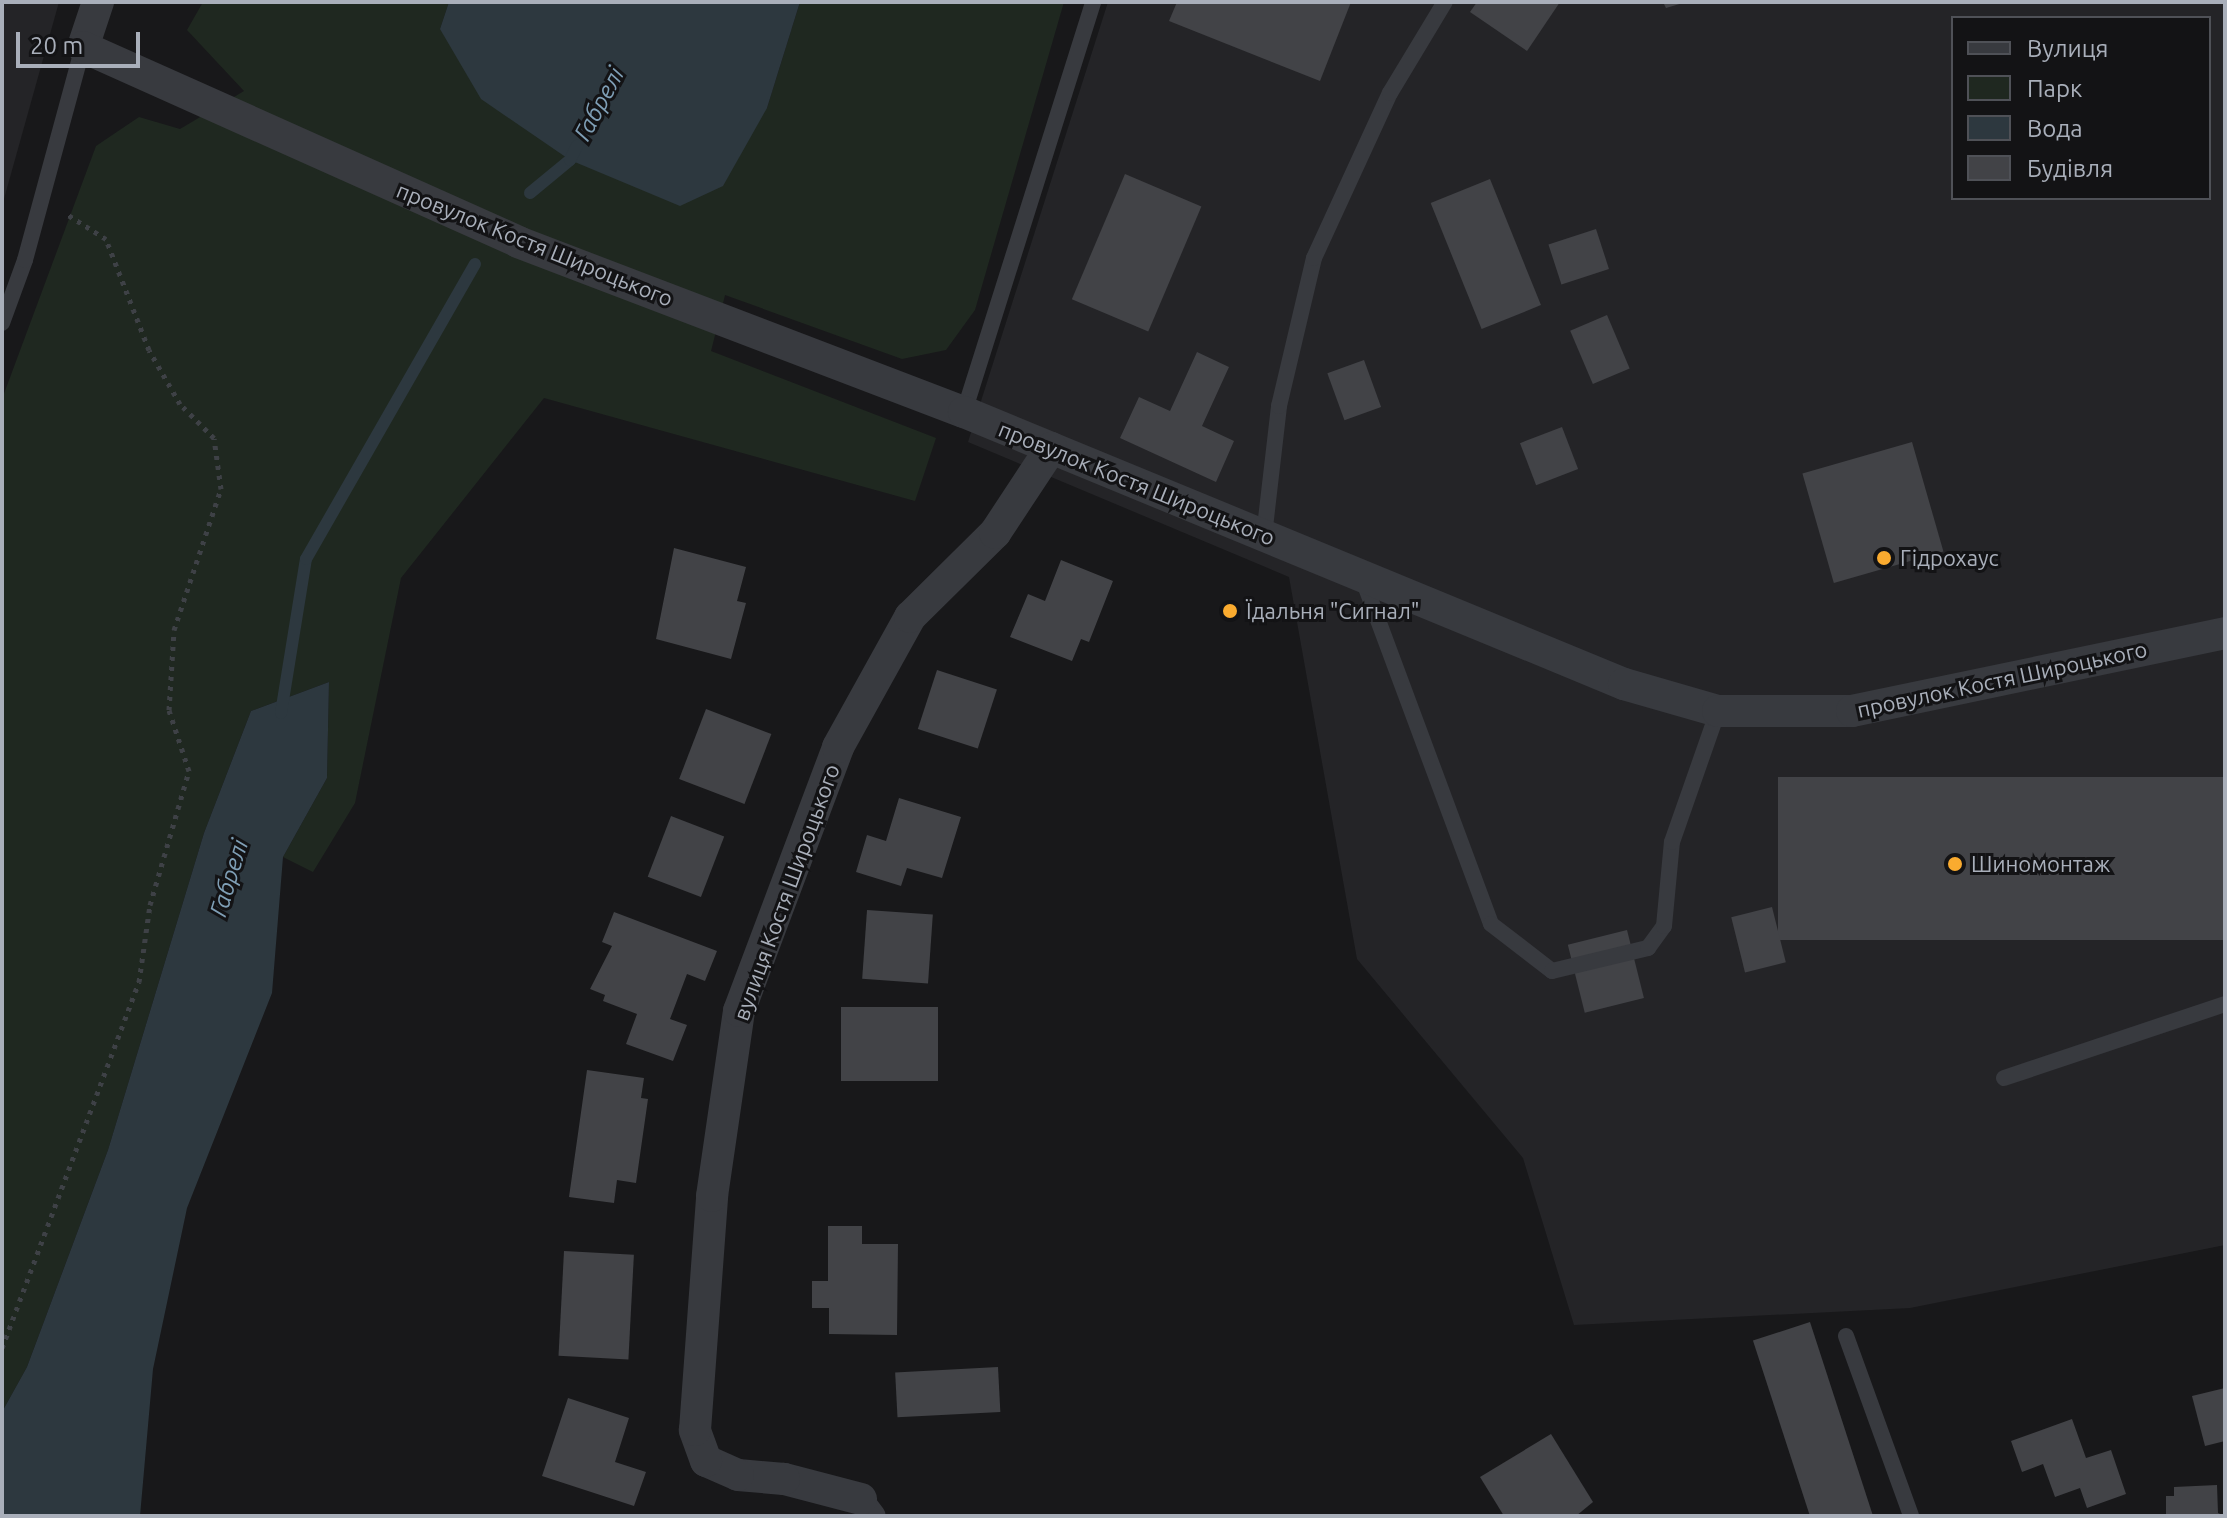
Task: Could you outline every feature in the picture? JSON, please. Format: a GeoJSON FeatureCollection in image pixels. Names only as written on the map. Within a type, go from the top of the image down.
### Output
{"type":"FeatureCollection","features":[{"type":"Feature","properties":{"kind":"street"},"geometry":{"type":"LineString","coordinates":[[83,47],[98,2]]}},
{"type":"Feature","properties":{"kind":"street","name":"провулок Костя Широцького"},"geometry":{"type":"LineString","coordinates":[[83,47],[518,242],[964,412],[1624,684],[1718,711],[1852,711],[2225,633]]}},
{"type":"Feature","properties":{"kind":"street","name":"вулиця Костя Широцького"},"geometry":{"type":"LineString","coordinates":[[868,1508],[784,1479],[738,1475],[706,1461],[695,1430],[712,1196],[739,1011],[838,747],[910,617],[995,533],[1051,448]]}},
{"type":"Feature","properties":{"kind":"lane"},"geometry":{"type":"LineString","coordinates":[[964,412],[1093,2]]}},
{"type":"Feature","properties":{"kind":"lane"},"geometry":{"type":"LineString","coordinates":[[1264,536],[1279,406],[1314,258],[1390,93],[1445,2]]}},
{"type":"Feature","properties":{"kind":"lane"},"geometry":{"type":"LineString","coordinates":[[2,323],[42,198],[83,47]]}},
{"type":"Feature","properties":{"kind":"lane"},"geometry":{"type":"LineString","coordinates":[[1362,576],[1491,924],[1552,971],[1648,948],[1664,926],[1672,842],[1718,711]]}},
{"type":"Feature","properties":{"kind":"lane"},"geometry":{"type":"LineString","coordinates":[[2004,1078],[2225,1004]]}},
{"type":"Feature","properties":{"kind":"lane"},"geometry":{"type":"LineString","coordinates":[[1846,1336],[1911,1516]]}},
{"type":"Feature","properties":{"kind":"path"},"geometry":{"type":"LineString","coordinates":[[2,1348],[139,982],[150,905],[189,771],[169,710],[174,630],[221,489],[214,438],[180,404],[149,350],[106,239],[42,198]]}},
{"type":"Feature","properties":{"kind":"shaded area"},"geometry":{"type":"Polygon","coordinates":[[[2,2],[59,2],[2,206],[2,2]]]}},
{"type":"Feature","properties":{"kind":"shaded area"},"geometry":{"type":"Polygon","coordinates":[[[1108,2],[2225,2],[2225,1245],[1910,1308],[1574,1325],[1523,1158],[1357,959],[1289,577],[968,442],[1108,2]]]}},
{"type":"Feature","properties":{"kind":"green space"},"geometry":{"type":"Polygon","coordinates":[[[203,2],[449,2],[440,29],[767,108],[800,2],[1064,2],[975,310],[946,350],[902,359],[725,295],[711,351],[936,438],[915,501],[544,398],[401,578],[355,803],[313,872],[283,857],[327,778],[329,682],[251,711],[204,833],[108,1150],[27,1367],[2,1412],[2,399],[96,146],[139,117],[180,129],[244,91],[187,30],[203,2]]]}},
{"type":"Feature","properties":{"kind":"water"},"geometry":{"type":"Polygon","coordinates":[[[449,2],[800,2],[767,108],[723,186],[680,206],[570,160],[481,99],[440,29],[449,2]]]}},
{"type":"Feature","properties":{"kind":"water"},"geometry":{"type":"Polygon","coordinates":[[[329,682],[327,778],[283,857],[272,993],[187,1208],[153,1369],[140,1516],[2,1516],[2,1412],[27,1367],[108,1150],[204,833],[251,711],[329,682]]]}},
{"type":"Feature","properties":{"kind":"building"},"geometry":{"type":"Polygon","coordinates":[[[1177,2],[1351,2],[1320,81],[1169,21],[1177,2]]]}},
{"type":"Feature","properties":{"kind":"building"},"geometry":{"type":"Polygon","coordinates":[[[1477,2],[1560,2],[1527,51],[1470,12],[1477,2]]]}},
{"type":"Feature","properties":{"kind":"building"},"geometry":{"type":"Polygon","coordinates":[[[1663,2],[1683,2],[1683,3],[1666,8],[1663,2]]]}},
{"type":"Feature","properties":{"kind":"building"},"geometry":{"type":"Polygon","coordinates":[[[1125,174],[1201,206],[1148,332],[1072,299],[1125,174]]]}},
{"type":"Feature","properties":{"kind":"building"},"geometry":{"type":"Polygon","coordinates":[[[1490,179],[1541,305],[1482,329],[1431,203],[1490,179]]]}},
{"type":"Feature","properties":{"kind":"building"},"geometry":{"type":"Polygon","coordinates":[[[1596,229],[1609,269],[1561,284],[1548,244],[1596,229]]]}},
{"type":"Feature","properties":{"kind":"building"},"geometry":{"type":"Polygon","coordinates":[[[1607,315],[1630,368],[1593,384],[1570,331],[1607,315]]]}},
{"type":"Feature","properties":{"kind":"building"},"geometry":{"type":"Polygon","coordinates":[[[1197,352],[1229,367],[1202,426],[1234,441],[1216,482],[1120,438],[1139,397],[1170,411],[1197,352]]]}},
{"type":"Feature","properties":{"kind":"building"},"geometry":{"type":"Polygon","coordinates":[[[1364,360],[1381,407],[1344,420],[1327,373],[1364,360]]]}},
{"type":"Feature","properties":{"kind":"building"},"geometry":{"type":"Polygon","coordinates":[[[1562,427],[1578,469],[1536,485],[1520,443],[1562,427]]]}},
{"type":"Feature","properties":{"kind":"building"},"geometry":{"type":"Polygon","coordinates":[[[1912,442],[1943,552],[1834,583],[1802,473],[1912,442]]]}},
{"type":"Feature","properties":{"kind":"building"},"geometry":{"type":"Polygon","coordinates":[[[674,548],[746,567],[737,601],[746,603],[731,659],[656,639],[674,548]]]}},
{"type":"Feature","properties":{"kind":"building"},"geometry":{"type":"Polygon","coordinates":[[[1061,560],[1113,581],[1089,642],[1081,639],[1072,661],[1010,637],[1028,594],[1045,601],[1061,560]]]}},
{"type":"Feature","properties":{"kind":"building"},"geometry":{"type":"Polygon","coordinates":[[[937,670],[997,689],[978,748],[918,729],[937,670]]]}},
{"type":"Feature","properties":{"kind":"building"},"geometry":{"type":"Polygon","coordinates":[[[706,709],[771,734],[744,804],[679,779],[706,709]]]}},
{"type":"Feature","properties":{"kind":"building"},"geometry":{"type":"Polygon","coordinates":[[[1778,777],[2225,777],[2225,940],[1778,940],[1778,777]]]}},
{"type":"Feature","properties":{"kind":"building"},"geometry":{"type":"Polygon","coordinates":[[[899,798],[961,817],[942,878],[907,868],[901,886],[856,872],[867,835],[886,841],[899,798]]]}},
{"type":"Feature","properties":{"kind":"building"},"geometry":{"type":"Polygon","coordinates":[[[671,816],[724,836],[701,897],[648,877],[671,816]]]}},
{"type":"Feature","properties":{"kind":"building"},"geometry":{"type":"Polygon","coordinates":[[[1772,907],[1786,962],[1745,972],[1731,917],[1772,907]]]}},
{"type":"Feature","properties":{"kind":"building"},"geometry":{"type":"Polygon","coordinates":[[[867,910],[933,915],[928,983],[862,979],[867,910]]]}},
{"type":"Feature","properties":{"kind":"building"},"geometry":{"type":"Polygon","coordinates":[[[614,912],[717,951],[705,981],[687,974],[670,1019],[687,1025],[673,1061],[626,1044],[637,1014],[603,1001],[605,995],[590,989],[612,946],[602,942],[614,912]]]}},
{"type":"Feature","properties":{"kind":"building"},"geometry":{"type":"Polygon","coordinates":[[[1627,930],[1644,998],[1585,1013],[1568,945],[1627,930]]]}},
{"type":"Feature","properties":{"kind":"building"},"geometry":{"type":"Polygon","coordinates":[[[841,1007],[938,1007],[938,1081],[841,1081],[841,1007]]]}},
{"type":"Feature","properties":{"kind":"building"},"geometry":{"type":"Polygon","coordinates":[[[587,1070],[644,1078],[641,1098],[648,1099],[636,1183],[617,1180],[614,1203],[569,1197],[587,1070]]]}},
{"type":"Feature","properties":{"kind":"building"},"geometry":{"type":"Polygon","coordinates":[[[828,1226],[862,1226],[862,1244],[898,1244],[897,1335],[829,1334],[829,1308],[812,1308],[812,1281],[828,1281],[828,1226]]]}},
{"type":"Feature","properties":{"kind":"building"},"geometry":{"type":"Polygon","coordinates":[[[564,1251],[634,1255],[628,1360],[559,1356],[564,1251]]]}},
{"type":"Feature","properties":{"kind":"building"},"geometry":{"type":"Polygon","coordinates":[[[1810,1322],[1873,1516],[1810,1516],[1753,1341],[1810,1322]]]}},
{"type":"Feature","properties":{"kind":"building"},"geometry":{"type":"Polygon","coordinates":[[[998,1367],[1000,1412],[897,1417],[895,1372],[998,1367]]]}},
{"type":"Feature","properties":{"kind":"building"},"geometry":{"type":"Polygon","coordinates":[[[2225,1388],[2225,1441],[2205,1446],[2192,1396],[2225,1388]]]}},
{"type":"Feature","properties":{"kind":"building"},"geometry":{"type":"Polygon","coordinates":[[[568,1398],[629,1418],[615,1462],[646,1472],[634,1506],[542,1476],[568,1398]]]}},
{"type":"Feature","properties":{"kind":"building"},"geometry":{"type":"Polygon","coordinates":[[[2072,1419],[2086,1458],[2111,1450],[2126,1494],[2087,1508],[2080,1488],[2055,1497],[2043,1464],[2022,1472],[2011,1441],[2072,1419]]]}},
{"type":"Feature","properties":{"kind":"building"},"geometry":{"type":"Polygon","coordinates":[[[1551,1434],[1593,1502],[1576,1516],[1504,1516],[1480,1477],[1551,1434]]]}},
{"type":"Feature","properties":{"kind":"building"},"geometry":{"type":"Polygon","coordinates":[[[2217,1485],[2218,1513],[2225,1516],[2166,1516],[2166,1496],[2174,1496],[2174,1487],[2217,1485]]]}},
{"type":"Feature","properties":{"kind":"waterway","name":"Габрелі"},"geometry":{"type":"LineString","coordinates":[[530,193],[570,160],[577,146]]}},
{"type":"Feature","properties":{"kind":"waterway","name":"Габрелі"},"geometry":{"type":"LineString","coordinates":[[281,713],[306,559],[475,264]]}},
{"type":"Feature","properties":{"kind":"place","name":"Гідрохаус"},"geometry":{"type":"Point","coordinates":[1884,558]}},
{"type":"Feature","properties":{"kind":"place","name":"Їдальня \"Сигнал\""},"geometry":{"type":"Point","coordinates":[1230,611]}},
{"type":"Feature","properties":{"kind":"place","name":"Шиномонтаж"},"geometry":{"type":"Point","coordinates":[1955,864]}}]}
